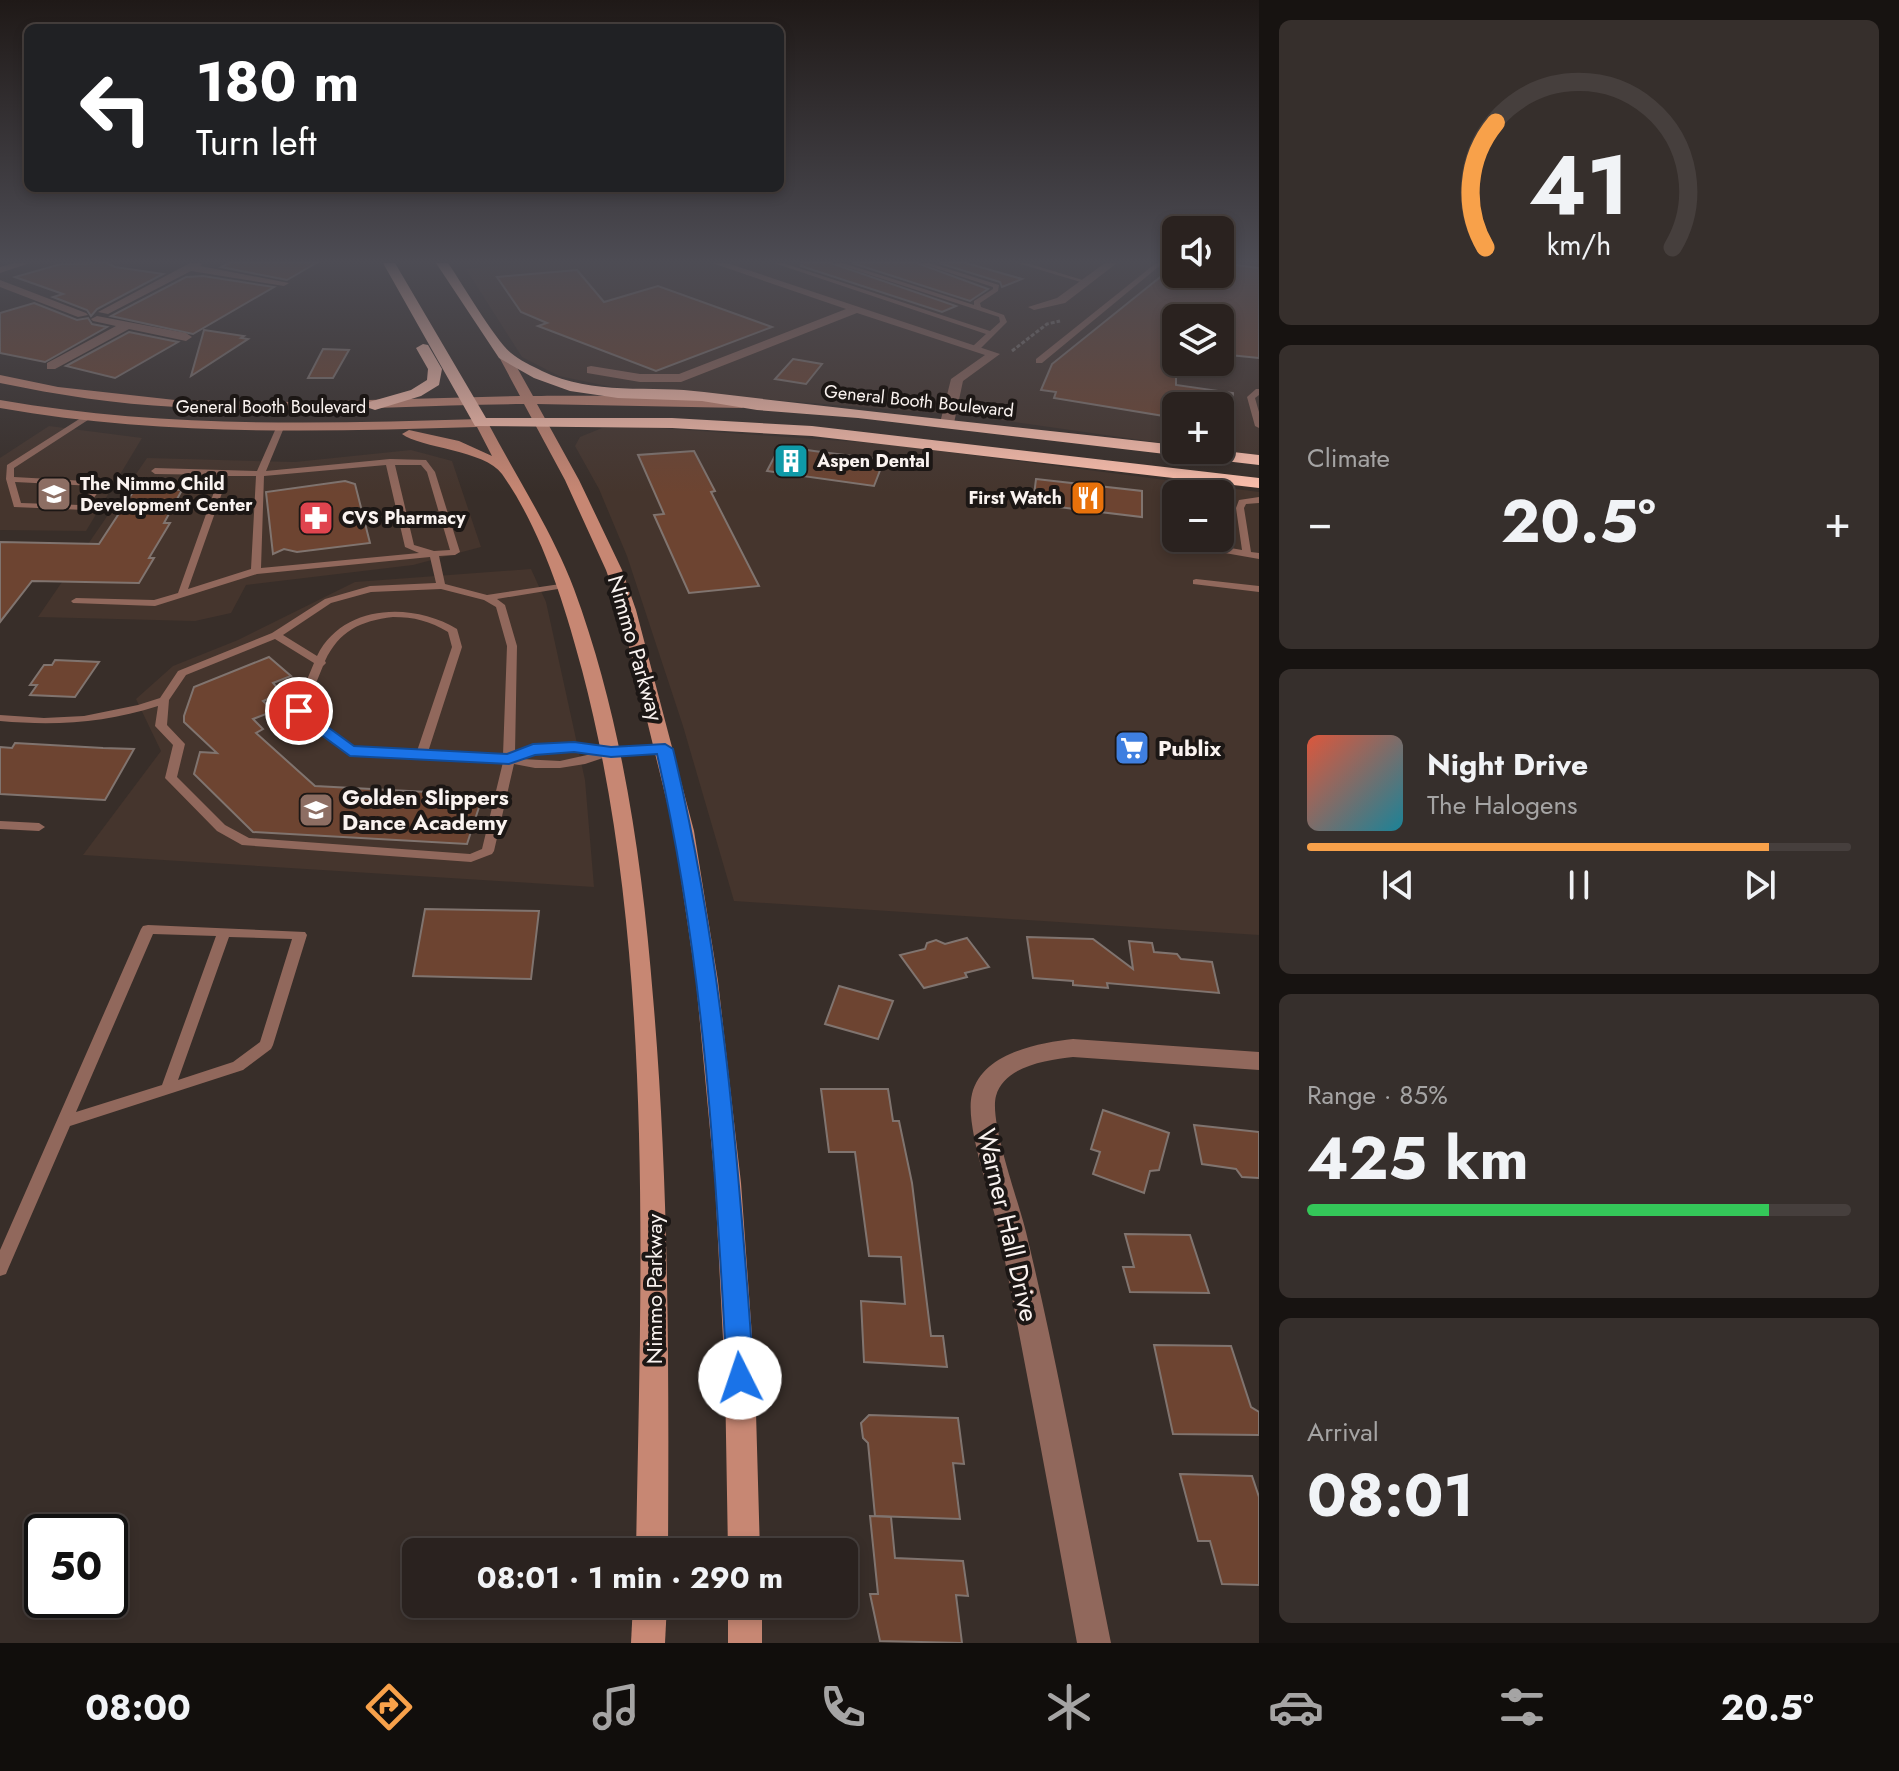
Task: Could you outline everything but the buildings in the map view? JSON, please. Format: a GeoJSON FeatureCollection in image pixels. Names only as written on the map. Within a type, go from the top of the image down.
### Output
{"type":"FeatureCollection","features":[{"type":"Feature","properties":{"kind":"highway"},"geometry":{"type":"LineString","coordinates":[[375,405],[416,393],[434,382],[436,376],[418,340]]}},
{"type":"Feature","properties":{"kind":"highway","name":"Nimmo Parkway"},"geometry":{"type":"LineString","coordinates":[[433,340],[481,423]]}},
{"type":"Feature","properties":{"kind":"highway","name":"Nimmo Parkway"},"geometry":{"type":"LineString","coordinates":[[494,340],[504,355]]}},
{"type":"Feature","properties":{"kind":"highway"},"geometry":{"type":"LineString","coordinates":[[504,355],[539,375],[570,386],[618,393],[702,396],[757,405]]}},
{"type":"Feature","properties":{"kind":"highway","name":"General Booth Boulevard"},"geometry":{"type":"LineString","coordinates":[[757,405],[947,423],[1259,460]]}},
{"type":"Feature","properties":{"kind":"highway","name":"General Booth Boulevard"},"geometry":{"type":"LineString","coordinates":[[481,423],[672,423],[812,431],[913,440],[1259,483]]}},
{"type":"Feature","properties":{"kind":"highway"},"geometry":{"type":"LineString","coordinates":[[1184,475],[1188,465],[1259,468]]}},
{"type":"Feature","properties":{"kind":"main road","name":"Nimmo Parkway"},"geometry":{"type":"LineString","coordinates":[[504,355],[582,501],[614,570],[628,610],[684,831],[707,981],[728,1183],[740,1378],[744,1538]]}},
{"type":"Feature","properties":{"kind":"main road","name":"General Booth Boulevard"},"geometry":{"type":"LineString","coordinates":[[0,379],[85,396],[177,405],[281,408],[529,400],[757,405]]}},
{"type":"Feature","properties":{"kind":"main road","name":"General Booth Boulevard"},"geometry":{"type":"LineString","coordinates":[[0,404],[87,418],[186,427],[222,435],[481,423]]}},
{"type":"Feature","properties":{"kind":"main road","name":"Nimmo Parkway"},"geometry":{"type":"LineString","coordinates":[[481,423],[564,585],[584,643],[611,752],[639,958],[652,1149],[655,1309],[652,1538]]}},
{"type":"Feature","properties":{"kind":"main road"},"geometry":{"type":"LineString","coordinates":[[278,433],[409,434],[467,449],[504,467]]}},
{"type":"Feature","properties":{"kind":"main road"},"geometry":{"type":"LineString","coordinates":[[648,1643],[649,1618]]}},
{"type":"Feature","properties":{"kind":"main road"},"geometry":{"type":"LineString","coordinates":[[745,1618],[745,1643]]}},
{"type":"Feature","properties":{"kind":"street"},"geometry":{"type":"LineString","coordinates":[[51,366],[100,340]]}},
{"type":"Feature","properties":{"kind":"street"},"geometry":{"type":"LineString","coordinates":[[591,370],[640,378],[681,378],[778,340]]}},
{"type":"Feature","properties":{"kind":"street"},"geometry":{"type":"LineString","coordinates":[[947,423],[957,379],[994,354],[950,340]]}},
{"type":"Feature","properties":{"kind":"street","name":"Warner Hall Drive"},"geometry":{"type":"LineString","coordinates":[[1094,1643],[1013,1232],[983,1116],[984,1093],[998,1074],[1018,1060],[1044,1051],[1073,1048],[1259,1061]]}},
{"type":"Feature","properties":{"kind":"lane"},"geometry":{"type":"LineString","coordinates":[[976,348],[986,340]]}},
{"type":"Feature","properties":{"kind":"lane"},"geometry":{"type":"LineString","coordinates":[[1039,361],[1065,340]]}},
{"type":"Feature","properties":{"kind":"lane"},"geometry":{"type":"LineString","coordinates":[[1259,391],[1251,397],[1259,424]]}},
{"type":"Feature","properties":{"kind":"lane"},"geometry":{"type":"LineString","coordinates":[[10,479],[100,484],[82,508],[17,505],[10,479],[10,467],[87,418]]}},
{"type":"Feature","properties":{"kind":"lane"},"geometry":{"type":"LineString","coordinates":[[256,571],[260,474],[278,433]]}},
{"type":"Feature","properties":{"kind":"lane"},"geometry":{"type":"LineString","coordinates":[[390,462],[410,547],[434,554]]}},
{"type":"Feature","properties":{"kind":"lane"},"geometry":{"type":"LineString","coordinates":[[76,601],[155,603],[256,571],[455,552],[431,472],[423,462],[390,462],[260,474],[155,471]]}},
{"type":"Feature","properties":{"kind":"lane"},"geometry":{"type":"LineString","coordinates":[[182,592],[225,473]]}},
{"type":"Feature","properties":{"kind":"lane"},"geometry":{"type":"LineString","coordinates":[[1247,554],[1240,508],[1242,502],[1259,500]]}},
{"type":"Feature","properties":{"kind":"lane"},"geometry":{"type":"LineString","coordinates":[[1234,552],[1259,556]]}},
{"type":"Feature","properties":{"kind":"lane"},"geometry":{"type":"LineString","coordinates":[[434,554],[441,586]]}},
{"type":"Feature","properties":{"kind":"lane"},"geometry":{"type":"LineString","coordinates":[[1196,582],[1259,589]]}},
{"type":"Feature","properties":{"kind":"lane"},"geometry":{"type":"LineString","coordinates":[[487,598],[564,585]]}},
{"type":"Feature","properties":{"kind":"lane"},"geometry":{"type":"LineString","coordinates":[[441,586],[487,598],[500,605],[512,646],[509,759],[488,851],[471,858],[246,842],[221,828],[171,778],[179,744],[161,726],[164,700],[182,673],[276,635],[328,601],[370,589],[441,586]]}},
{"type":"Feature","properties":{"kind":"lane"},"geometry":{"type":"LineString","coordinates":[[421,755],[457,647],[453,631],[437,619],[403,613],[365,618],[332,639],[299,711],[350,751],[421,755],[509,759],[533,750],[574,747],[611,752],[665,749]]}},
{"type":"Feature","properties":{"kind":"lane"},"geometry":{"type":"LineString","coordinates":[[276,635],[321,663]]}},
{"type":"Feature","properties":{"kind":"lane"},"geometry":{"type":"LineString","coordinates":[[0,718],[87,721],[121,715],[164,700]]}},
{"type":"Feature","properties":{"kind":"lane"},"geometry":{"type":"LineString","coordinates":[[0,825],[39,827]]}},
{"type":"Feature","properties":{"kind":"lane"},"geometry":{"type":"LineString","coordinates":[[0,1269],[148,929],[300,935],[266,1045],[238,1066],[64,1122]]}},
{"type":"Feature","properties":{"kind":"lane"},"geometry":{"type":"LineString","coordinates":[[168,1088],[224,932]]}},
{"type":"Feature","properties":{"kind":"path"},"geometry":{"type":"LineString","coordinates":[[1004,356],[1026,340]]}},
{"type":"Feature","properties":{"kind":"shaded area"},"geometry":{"type":"Polygon","coordinates":[[[511,340],[1162,340],[1162,376],[1234,376],[1234,340],[1259,340],[1259,455],[1234,452],[1234,392],[1162,392],[1162,443],[972,416],[612,387],[559,376],[522,357],[511,340]]]}},
{"type":"Feature","properties":{"kind":"shaded area","name":"The Nimmo Child Development Center"},"geometry":{"type":"Polygon","coordinates":[[[49,426],[142,438],[86,531],[0,530],[0,458],[49,426]]]}},
{"type":"Feature","properties":{"kind":"shaded area"},"geometry":{"type":"Polygon","coordinates":[[[645,427],[886,444],[1166,480],[1162,480],[1162,552],[1234,552],[1234,489],[1259,492],[1259,935],[734,901],[683,726],[627,556],[599,489],[575,446],[580,437],[602,428],[645,427]]]}},
{"type":"Feature","properties":{"kind":"shaded area"},"geometry":{"type":"Polygon","coordinates":[[[411,450],[452,461],[481,547],[413,565],[246,585],[231,613],[195,621],[38,617],[147,458],[295,462],[411,450]]]}},
{"type":"Feature","properties":{"kind":"shaded area"},"geometry":{"type":"Polygon","coordinates":[[[531,569],[546,602],[585,780],[594,887],[83,855],[161,751],[136,699],[173,666],[238,640],[355,582],[531,569]]]}},
{"type":"Feature","properties":{"kind":"place","name":"Aspen Dental"},"geometry":{"type":"Point","coordinates":[791,461]}},
{"type":"Feature","properties":{"kind":"place","name":"The Nimmo Child Development Center"},"geometry":{"type":"Point","coordinates":[54,494]}},
{"type":"Feature","properties":{"kind":"place","name":"First Watch"},"geometry":{"type":"Point","coordinates":[1088,498]}},
{"type":"Feature","properties":{"kind":"place","name":"CVS Pharmacy"},"geometry":{"type":"Point","coordinates":[316,518]}},
{"type":"Feature","properties":{"kind":"place","name":"Publix"},"geometry":{"type":"Point","coordinates":[1132,748]}},
{"type":"Feature","properties":{"kind":"place","name":"Golden Slippers Dance Academy"},"geometry":{"type":"Point","coordinates":[316,810]}},
{"type":"Feature","properties":{"kind":"route"},"geometry":{"type":"LineString","coordinates":[[299,711],[350,751],[509,759],[533,750],[574,747],[611,752],[665,749],[684,831],[707,981],[728,1183],[740,1378]]}}]}
